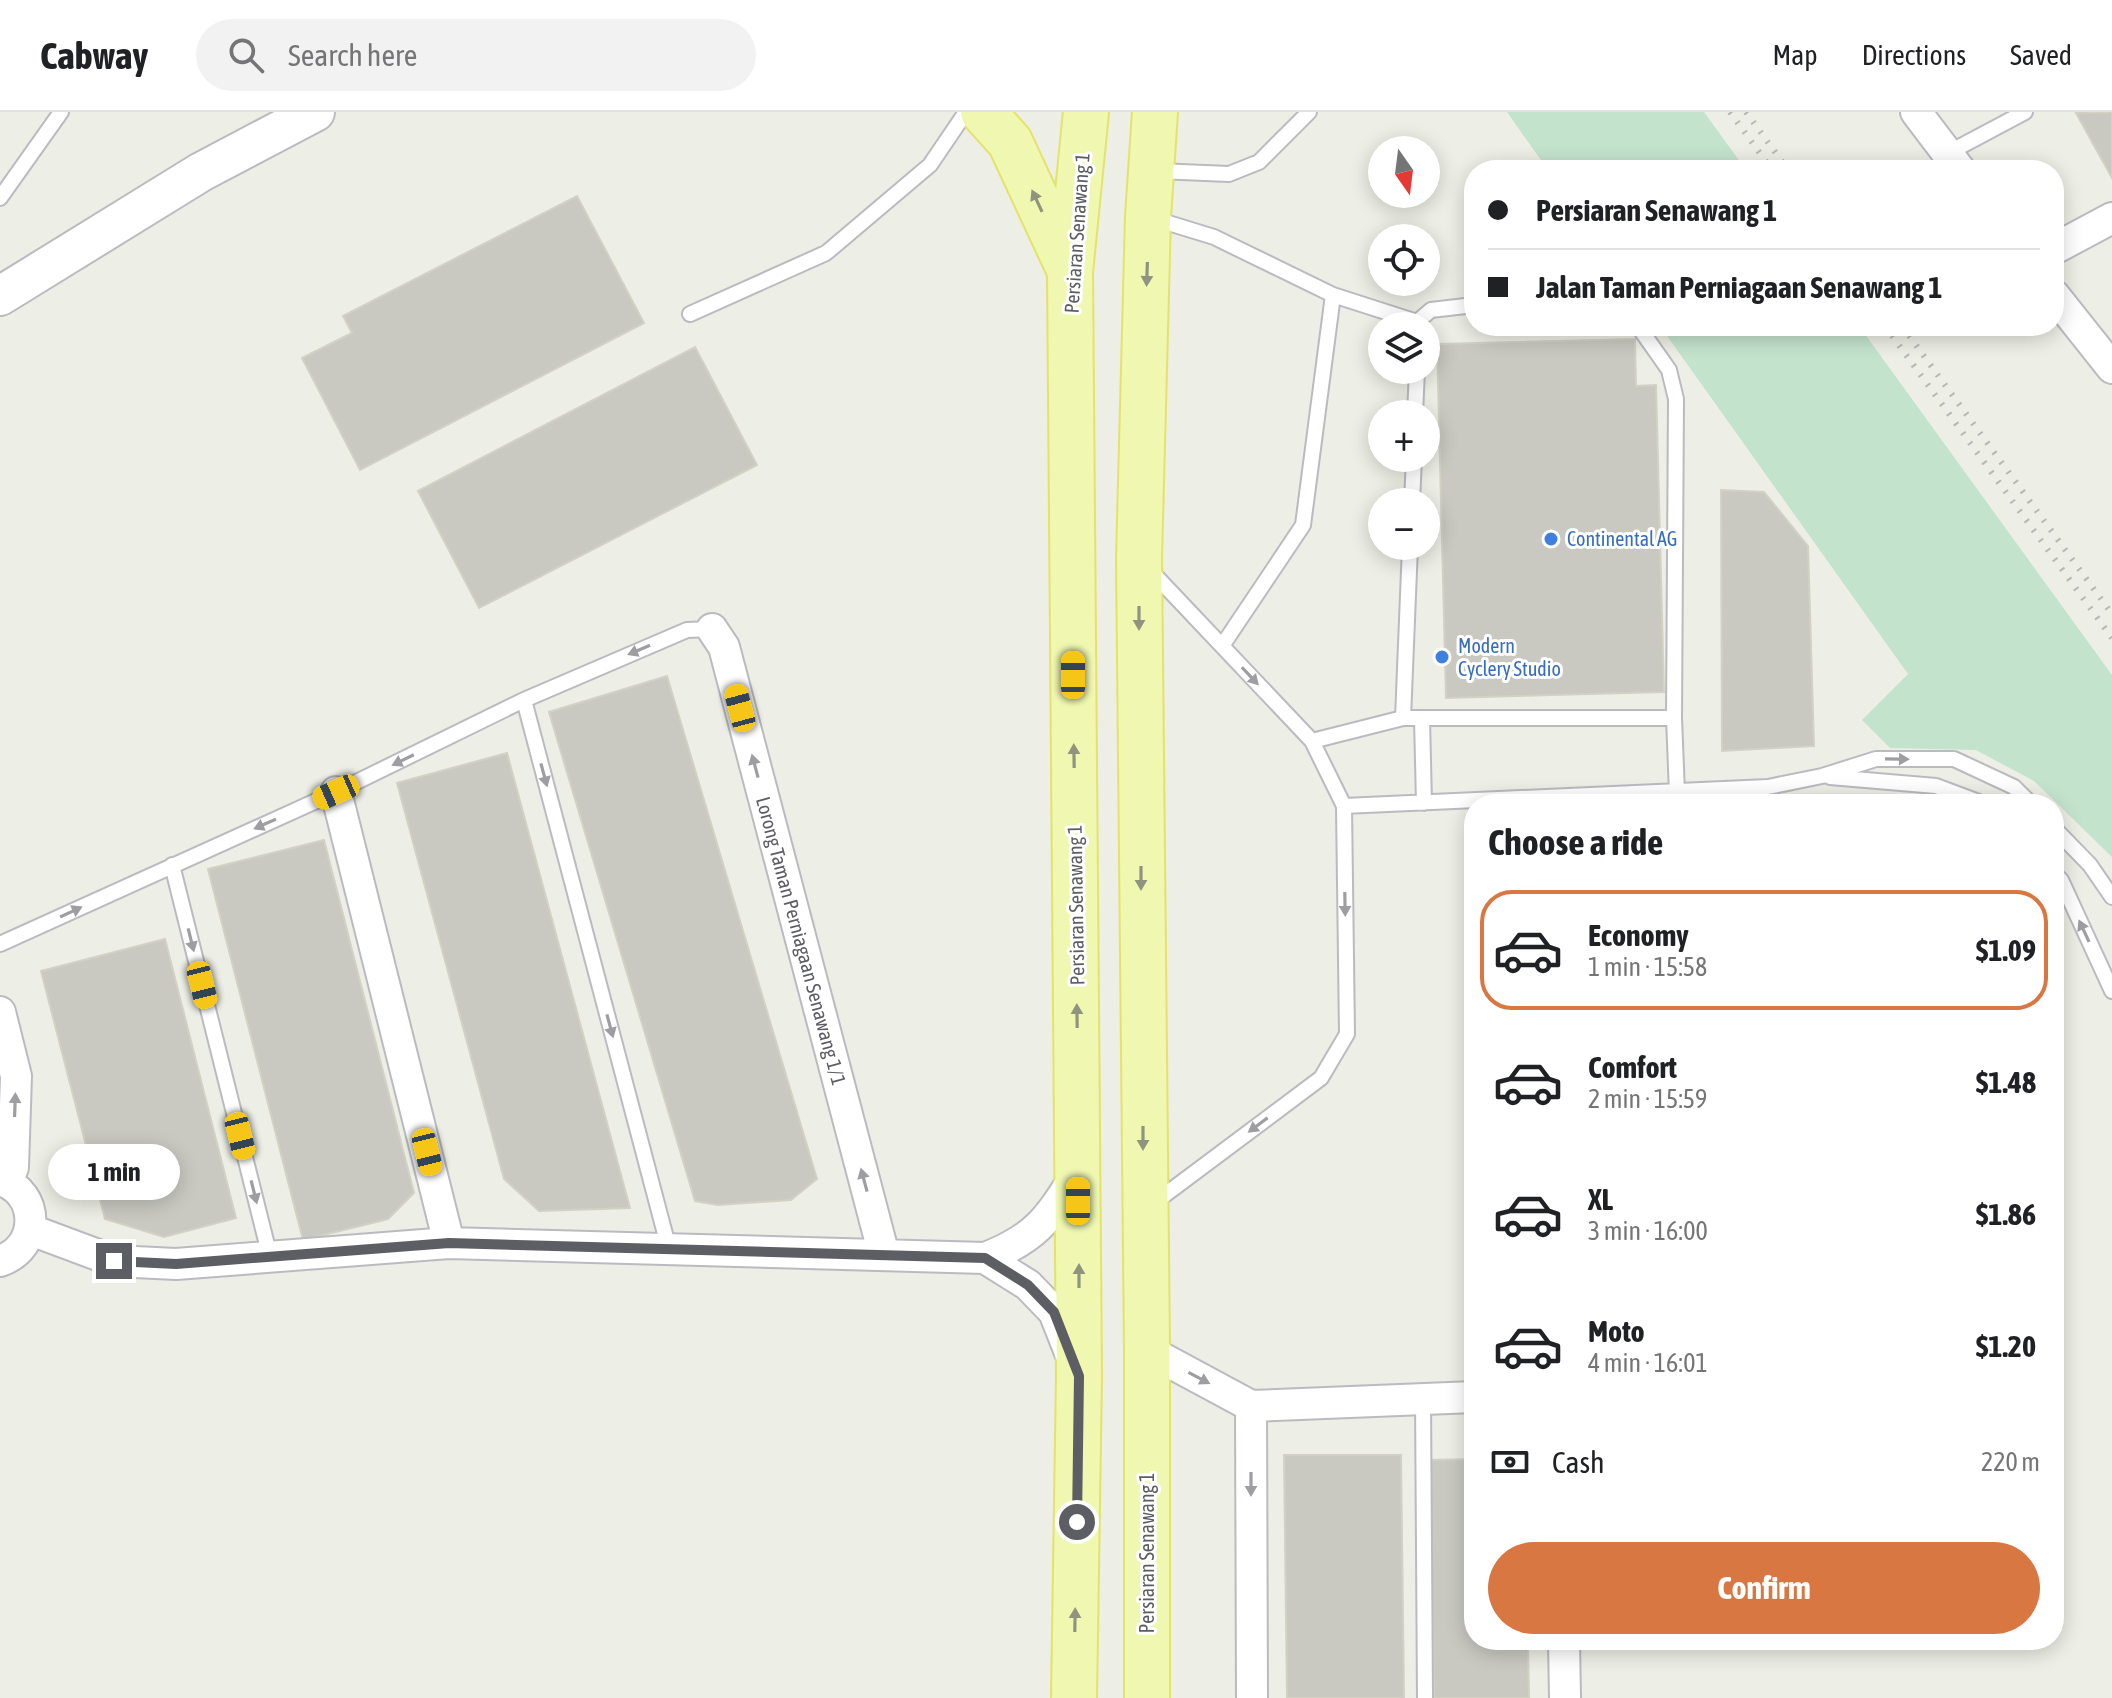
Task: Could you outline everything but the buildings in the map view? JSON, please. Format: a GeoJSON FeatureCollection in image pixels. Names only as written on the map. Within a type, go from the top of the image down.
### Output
{"type":"FeatureCollection","features":[{"type":"Feature","properties":{"kind":"main road"},"geometry":{"type":"LineString","coordinates":[[983,112],[1010,142],[1070,272]]}},
{"type":"Feature","properties":{"kind":"main road","name":"Persiaran Senawang 1"},"geometry":{"type":"LineString","coordinates":[[1074,1698],[1079,1376],[1070,272],[1086,112]]}},
{"type":"Feature","properties":{"kind":"main road","name":"Persiaran Senawang 1"},"geometry":{"type":"LineString","coordinates":[[1147,1698],[1147,1350],[1139,558],[1148,217],[1155,112]]}},
{"type":"Feature","properties":{"kind":"street"},"geometry":{"type":"LineString","coordinates":[[1916,112],[1952,160]]}},
{"type":"Feature","properties":{"kind":"street"},"geometry":{"type":"LineString","coordinates":[[0,296],[201,172],[307,114]]}},
{"type":"Feature","properties":{"kind":"street"},"geometry":{"type":"LineString","coordinates":[[2064,244],[2112,218]]}},
{"type":"Feature","properties":{"kind":"street"},"geometry":{"type":"LineString","coordinates":[[2064,308],[2112,368]]}},
{"type":"Feature","properties":{"kind":"street","name":"Lorong Taman Perniagaan Senawang 1/1"},"geometry":{"type":"LineString","coordinates":[[712,629],[724,647],[884,1255]]}},
{"type":"Feature","properties":{"kind":"street"},"geometry":{"type":"LineString","coordinates":[[336,792],[449,1243]]}},
{"type":"Feature","properties":{"kind":"street"},"geometry":{"type":"LineString","coordinates":[[0,1012],[16,1076],[13,1167],[4,1181],[20,1191],[32,1215],[31,1230],[25,1243],[16,1253],[0,1261]]}},
{"type":"Feature","properties":{"kind":"street"},"geometry":{"type":"LineString","coordinates":[[31,1230],[114,1261],[176,1264],[449,1243],[985,1258],[1032,1235],[1051,1214],[1078,1172]]}},
{"type":"Feature","properties":{"kind":"street"},"geometry":{"type":"LineString","coordinates":[[985,1258],[1028,1285],[1054,1312],[1079,1376]]}},
{"type":"Feature","properties":{"kind":"street"},"geometry":{"type":"LineString","coordinates":[[1147,1350],[1251,1406],[1464,1397]]}},
{"type":"Feature","properties":{"kind":"street"},"geometry":{"type":"LineString","coordinates":[[1251,1406],[1252,1698]]}},
{"type":"Feature","properties":{"kind":"street"},"geometry":{"type":"LineString","coordinates":[[1564,1650],[1565,1698]]}},
{"type":"Feature","properties":{"kind":"lane"},"geometry":{"type":"LineString","coordinates":[[0,198],[61,112]]}},
{"type":"Feature","properties":{"kind":"lane"},"geometry":{"type":"LineString","coordinates":[[690,314],[826,253],[930,165],[966,112]]}},
{"type":"Feature","properties":{"kind":"lane"},"geometry":{"type":"LineString","coordinates":[[1150,171],[1229,174],[1259,162],[1309,112]]}},
{"type":"Feature","properties":{"kind":"lane"},"geometry":{"type":"LineString","coordinates":[[1957,160],[2025,112]]}},
{"type":"Feature","properties":{"kind":"lane"},"geometry":{"type":"LineString","coordinates":[[1148,217],[1214,237],[1333,295],[1383,312]]}},
{"type":"Feature","properties":{"kind":"lane"},"geometry":{"type":"LineString","coordinates":[[1222,646],[1303,525],[1333,295]]}},
{"type":"Feature","properties":{"kind":"lane"},"geometry":{"type":"LineString","coordinates":[[1429,312],[1464,306]]}},
{"type":"Feature","properties":{"kind":"lane"},"geometry":{"type":"LineString","coordinates":[[1645,336],[1669,370],[1676,399],[1674,718],[1677,793]]}},
{"type":"Feature","properties":{"kind":"lane"},"geometry":{"type":"LineString","coordinates":[[1139,558],[1312,741],[1344,806],[1347,1034],[1321,1078],[1144,1211]]}},
{"type":"Feature","properties":{"kind":"lane"},"geometry":{"type":"LineString","coordinates":[[1403,718],[1409,560]]}},
{"type":"Feature","properties":{"kind":"lane"},"geometry":{"type":"LineString","coordinates":[[0,944],[336,792],[524,700],[687,630],[712,629]]}},
{"type":"Feature","properties":{"kind":"lane"},"geometry":{"type":"LineString","coordinates":[[524,700],[669,1249]]}},
{"type":"Feature","properties":{"kind":"lane"},"geometry":{"type":"LineString","coordinates":[[1312,741],[1403,718],[1674,718]]}},
{"type":"Feature","properties":{"kind":"lane"},"geometry":{"type":"LineString","coordinates":[[1422,719],[1424,803]]}},
{"type":"Feature","properties":{"kind":"lane"},"geometry":{"type":"LineString","coordinates":[[1652,794],[1768,787],[1822,776],[1876,759],[1954,759],[2014,787],[2021,794]]}},
{"type":"Feature","properties":{"kind":"lane"},"geometry":{"type":"LineString","coordinates":[[1822,776],[1936,786],[1957,794]]}},
{"type":"Feature","properties":{"kind":"lane"},"geometry":{"type":"LineString","coordinates":[[1768,787],[1768,794]]}},
{"type":"Feature","properties":{"kind":"lane"},"geometry":{"type":"LineString","coordinates":[[1344,806],[1464,801]]}},
{"type":"Feature","properties":{"kind":"lane"},"geometry":{"type":"LineString","coordinates":[[2064,838],[2090,865],[2112,897]]}},
{"type":"Feature","properties":{"kind":"lane"},"geometry":{"type":"LineString","coordinates":[[172,865],[270,1257]]}},
{"type":"Feature","properties":{"kind":"lane"},"geometry":{"type":"LineString","coordinates":[[2064,887],[2112,991]]}},
{"type":"Feature","properties":{"kind":"lane"},"geometry":{"type":"LineString","coordinates":[[1423,1399],[1425,1698]]}},
{"type":"Feature","properties":{"kind":"green space"},"geometry":{"type":"Polygon","coordinates":[[[1507,112],[1704,112],[1739,160],[1541,160],[1507,112]]]}},
{"type":"Feature","properties":{"kind":"green space"},"geometry":{"type":"Polygon","coordinates":[[[1667,336],[1866,336],[2112,675],[2112,857],[2064,810],[2064,794],[2047,794],[2034,781],[1976,750],[1890,748],[1862,720],[1908,674],[1667,336]]]}},
{"type":"Feature","properties":{"kind":"railway"},"geometry":{"type":"LineString","coordinates":[[1730,112],[1765,160]]}},
{"type":"Feature","properties":{"kind":"railway"},"geometry":{"type":"LineString","coordinates":[[1746,112],[1781,160]]}},
{"type":"Feature","properties":{"kind":"railway"},"geometry":{"type":"LineString","coordinates":[[1892,336],[2112,638]]}},
{"type":"Feature","properties":{"kind":"railway"},"geometry":{"type":"LineString","coordinates":[[1909,336],[2112,614]]}},
{"type":"Feature","properties":{"kind":"place","name":"Continental AG"},"geometry":{"type":"Point","coordinates":[1551,539]}},
{"type":"Feature","properties":{"kind":"place","name":"Modern Cyclery Studio"},"geometry":{"type":"Point","coordinates":[1442,657]}},
{"type":"Feature","properties":{"kind":"route"},"geometry":{"type":"LineString","coordinates":[[114,1261],[176,1264],[449,1243],[985,1258],[1028,1285],[1054,1312],[1079,1376],[1077,1522]]}}]}
